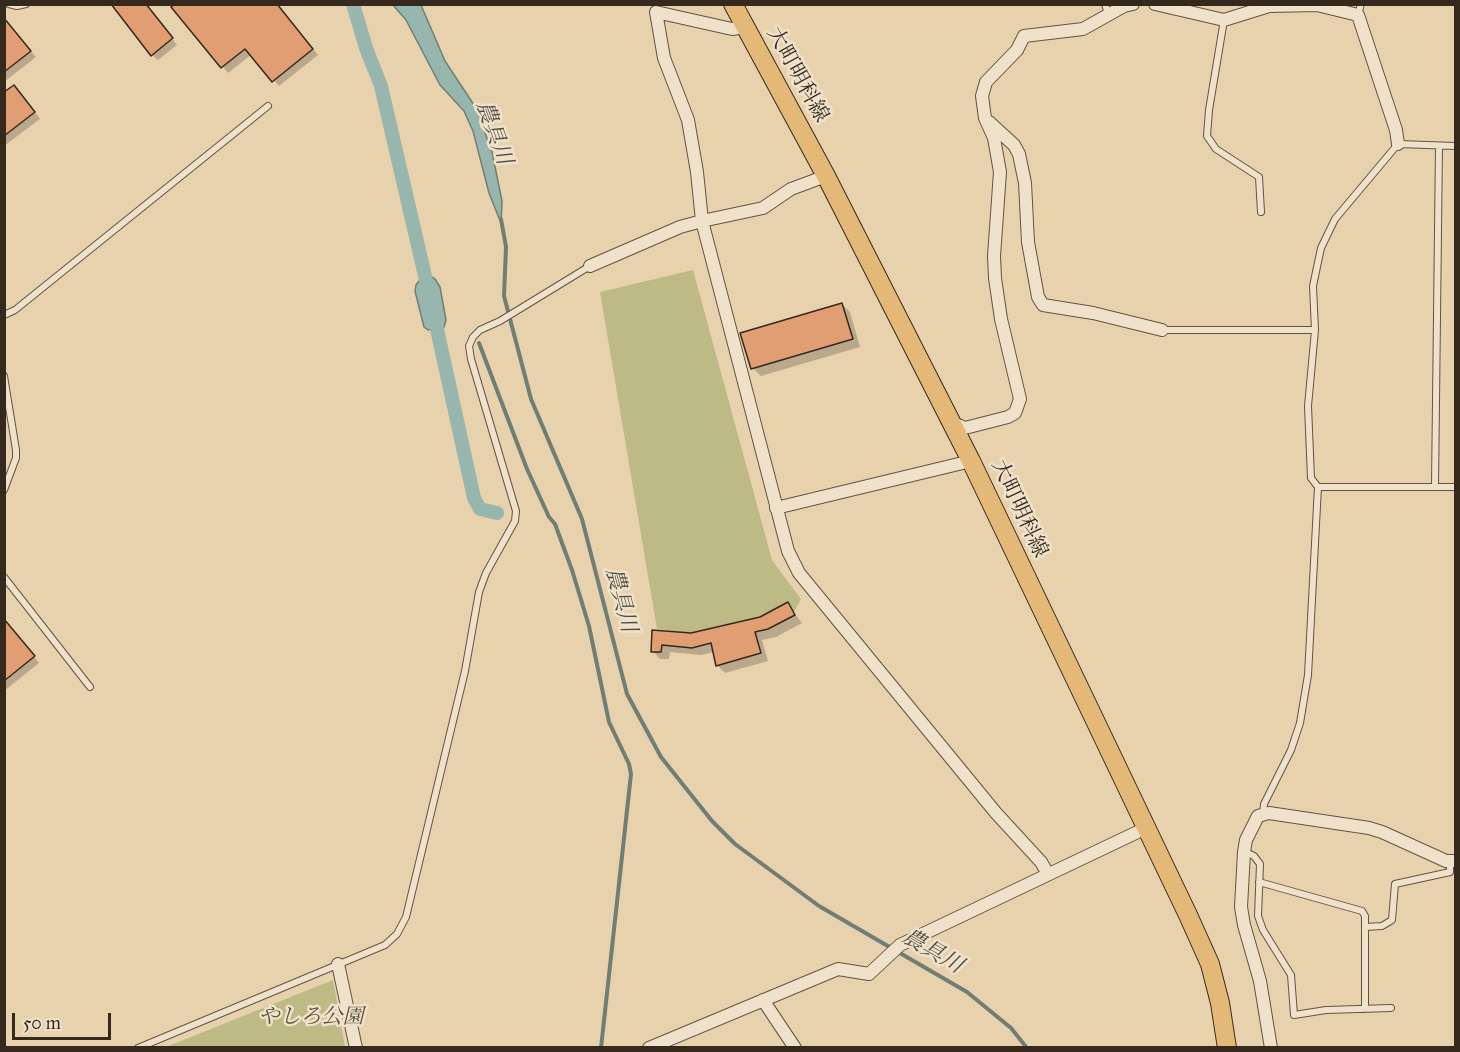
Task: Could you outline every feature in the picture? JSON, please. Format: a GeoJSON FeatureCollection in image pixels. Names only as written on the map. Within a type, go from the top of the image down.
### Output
{"type":"FeatureCollection","features":[{"type":"Feature","properties":{"kind":"main road","name":"大町明科線"},"geometry":{"type":"LineString","coordinates":[[733,4],[826,176],[971,461],[1146,828],[1210,964],[1220,1003],[1227,1047]]}},
{"type":"Feature","properties":{"kind":"street"},"geometry":{"type":"LineString","coordinates":[[951,422],[965,428],[1008,417],[1015,413],[1020,399],[1001,319],[995,278],[994,256],[1000,172],[994,138],[985,118],[982,96],[986,82],[1017,50],[1023,36],[1083,29],[1107,9],[1133,4]]}},
{"type":"Feature","properties":{"kind":"street"},"geometry":{"type":"LineString","coordinates":[[1155,4],[1224,20],[1269,6],[1317,5],[1360,10],[1396,130],[1398,144]]}},
{"type":"Feature","properties":{"kind":"street"},"geometry":{"type":"LineString","coordinates":[[744,27],[732,29],[656,12],[664,58],[688,120],[702,221],[788,550],[800,573],[996,813],[1041,862],[1048,874]]}},
{"type":"Feature","properties":{"kind":"street"},"geometry":{"type":"LineString","coordinates":[[985,118],[1014,145],[1019,154],[1025,183],[1028,242],[1038,297],[1043,305],[1162,330]]}},
{"type":"Feature","properties":{"kind":"street"},"geometry":{"type":"LineString","coordinates":[[590,266],[702,221],[764,208],[791,189],[826,176]]}},
{"type":"Feature","properties":{"kind":"street"},"geometry":{"type":"LineString","coordinates":[[776,508],[971,461]]}},
{"type":"Feature","properties":{"kind":"street"},"geometry":{"type":"LineString","coordinates":[[1270,1047],[1260,981],[1241,907],[1244,852],[1253,823],[1258,816],[1277,814],[1382,831],[1453,861]]}},
{"type":"Feature","properties":{"kind":"street"},"geometry":{"type":"LineString","coordinates":[[649,1047],[838,969],[865,974],[873,970],[900,945],[1146,828]]}},
{"type":"Feature","properties":{"kind":"street"},"geometry":{"type":"LineString","coordinates":[[338,964],[356,1047]]}},
{"type":"Feature","properties":{"kind":"street"},"geometry":{"type":"LineString","coordinates":[[763,1000],[795,1047]]}},
{"type":"Feature","properties":{"kind":"lane"},"geometry":{"type":"LineString","coordinates":[[9,4],[26,4]]}},
{"type":"Feature","properties":{"kind":"lane"},"geometry":{"type":"LineString","coordinates":[[1224,20],[1209,110],[1208,136],[1216,149],[1259,177],[1262,212]]}},
{"type":"Feature","properties":{"kind":"lane"},"geometry":{"type":"LineString","coordinates":[[4,315],[15,310],[268,106]]}},
{"type":"Feature","properties":{"kind":"lane"},"geometry":{"type":"LineString","coordinates":[[1263,814],[1264,804],[1291,750],[1304,702],[1308,675],[1318,487],[1311,478],[1308,406],[1315,330],[1313,286],[1321,248],[1335,219],[1398,144],[1455,146]]}},
{"type":"Feature","properties":{"kind":"lane"},"geometry":{"type":"LineString","coordinates":[[1435,486],[1439,146]]}},
{"type":"Feature","properties":{"kind":"lane"},"geometry":{"type":"LineString","coordinates":[[138,1047],[385,945],[397,934],[406,917],[465,671],[479,592],[486,573],[515,520],[516,511],[469,346],[473,337],[480,330],[500,321],[590,266]]}},
{"type":"Feature","properties":{"kind":"lane"},"geometry":{"type":"LineString","coordinates":[[1162,330],[1315,330]]}},
{"type":"Feature","properties":{"kind":"lane"},"geometry":{"type":"LineString","coordinates":[[4,376],[16,450],[16,458],[4,490]]}},
{"type":"Feature","properties":{"kind":"lane"},"geometry":{"type":"LineString","coordinates":[[1318,487],[1455,487]]}},
{"type":"Feature","properties":{"kind":"lane"},"geometry":{"type":"LineString","coordinates":[[4,577],[90,687]]}},
{"type":"Feature","properties":{"kind":"lane"},"geometry":{"type":"LineString","coordinates":[[1244,852],[1254,856],[1260,864],[1257,916],[1291,975],[1294,1015],[1326,1010],[1391,1008]]}},
{"type":"Feature","properties":{"kind":"lane"},"geometry":{"type":"LineString","coordinates":[[1365,927],[1382,926],[1392,920],[1395,884],[1450,872],[1453,861]]}},
{"type":"Feature","properties":{"kind":"lane"},"geometry":{"type":"LineString","coordinates":[[1259,882],[1362,911],[1365,916],[1365,1009]]}},
{"type":"Feature","properties":{"kind":"green space"},"geometry":{"type":"Polygon","coordinates":[[[693,270],[772,560],[801,599],[794,612],[787,603],[760,617],[691,633],[657,629],[600,292],[693,270]]]}},
{"type":"Feature","properties":{"kind":"green space","name":"やしろ公園"},"geometry":{"type":"Polygon","coordinates":[[[333,980],[345,1047],[166,1047],[333,980]]]}},
{"type":"Feature","properties":{"kind":"water"},"geometry":{"type":"Polygon","coordinates":[[[393,5],[421,5],[445,61],[476,108],[492,152],[502,201],[501,223],[489,193],[473,131],[464,111],[440,85],[406,20],[393,5]]]}},
{"type":"Feature","properties":{"kind":"water"},"geometry":{"type":"Polygon","coordinates":[[[425,273],[435,279],[440,287],[446,320],[444,327],[428,330],[424,327],[415,291],[416,285],[425,273]]]}},
{"type":"Feature","properties":{"kind":"building"},"geometry":{"type":"Polygon","coordinates":[[[111,4],[146,4],[173,38],[151,56],[111,4]]]}},
{"type":"Feature","properties":{"kind":"building"},"geometry":{"type":"Polygon","coordinates":[[[175,4],[277,4],[313,49],[272,82],[245,49],[221,68],[171,7],[175,4]]]}},
{"type":"Feature","properties":{"kind":"building"},"geometry":{"type":"Polygon","coordinates":[[[4,18],[31,51],[4,72],[4,18]]]}},
{"type":"Feature","properties":{"kind":"building"},"geometry":{"type":"Polygon","coordinates":[[[14,85],[35,112],[4,136],[4,92],[14,85]]]}},
{"type":"Feature","properties":{"kind":"building"},"geometry":{"type":"Polygon","coordinates":[[[842,303],[853,339],[751,369],[740,333],[842,303]]]}},
{"type":"Feature","properties":{"kind":"building"},"geometry":{"type":"Polygon","coordinates":[[[788,602],[795,615],[768,629],[755,632],[761,653],[716,666],[711,643],[692,648],[662,645],[661,652],[651,652],[652,630],[691,633],[760,617],[788,602]]]}},
{"type":"Feature","properties":{"kind":"building"},"geometry":{"type":"Polygon","coordinates":[[[4,619],[35,656],[4,681],[4,619]]]}},
{"type":"Feature","properties":{"kind":"waterway"},"geometry":{"type":"LineString","coordinates":[[353,4],[366,48],[381,86],[428,289]]}},
{"type":"Feature","properties":{"kind":"waterway","name":"農具川"},"geometry":{"type":"LineString","coordinates":[[501,219],[506,247],[504,296],[531,399],[582,519],[627,694],[661,757],[712,821],[735,844],[819,906],[967,992],[1011,1028],[1027,1048]]}},
{"type":"Feature","properties":{"kind":"waterway"},"geometry":{"type":"LineString","coordinates":[[433,311],[474,498],[480,509],[497,513]]}},
{"type":"Feature","properties":{"kind":"waterway"},"geometry":{"type":"LineString","coordinates":[[479,343],[527,469],[549,517],[555,524],[572,570],[589,626],[609,722],[629,764],[631,774],[601,1048]]}}]}
